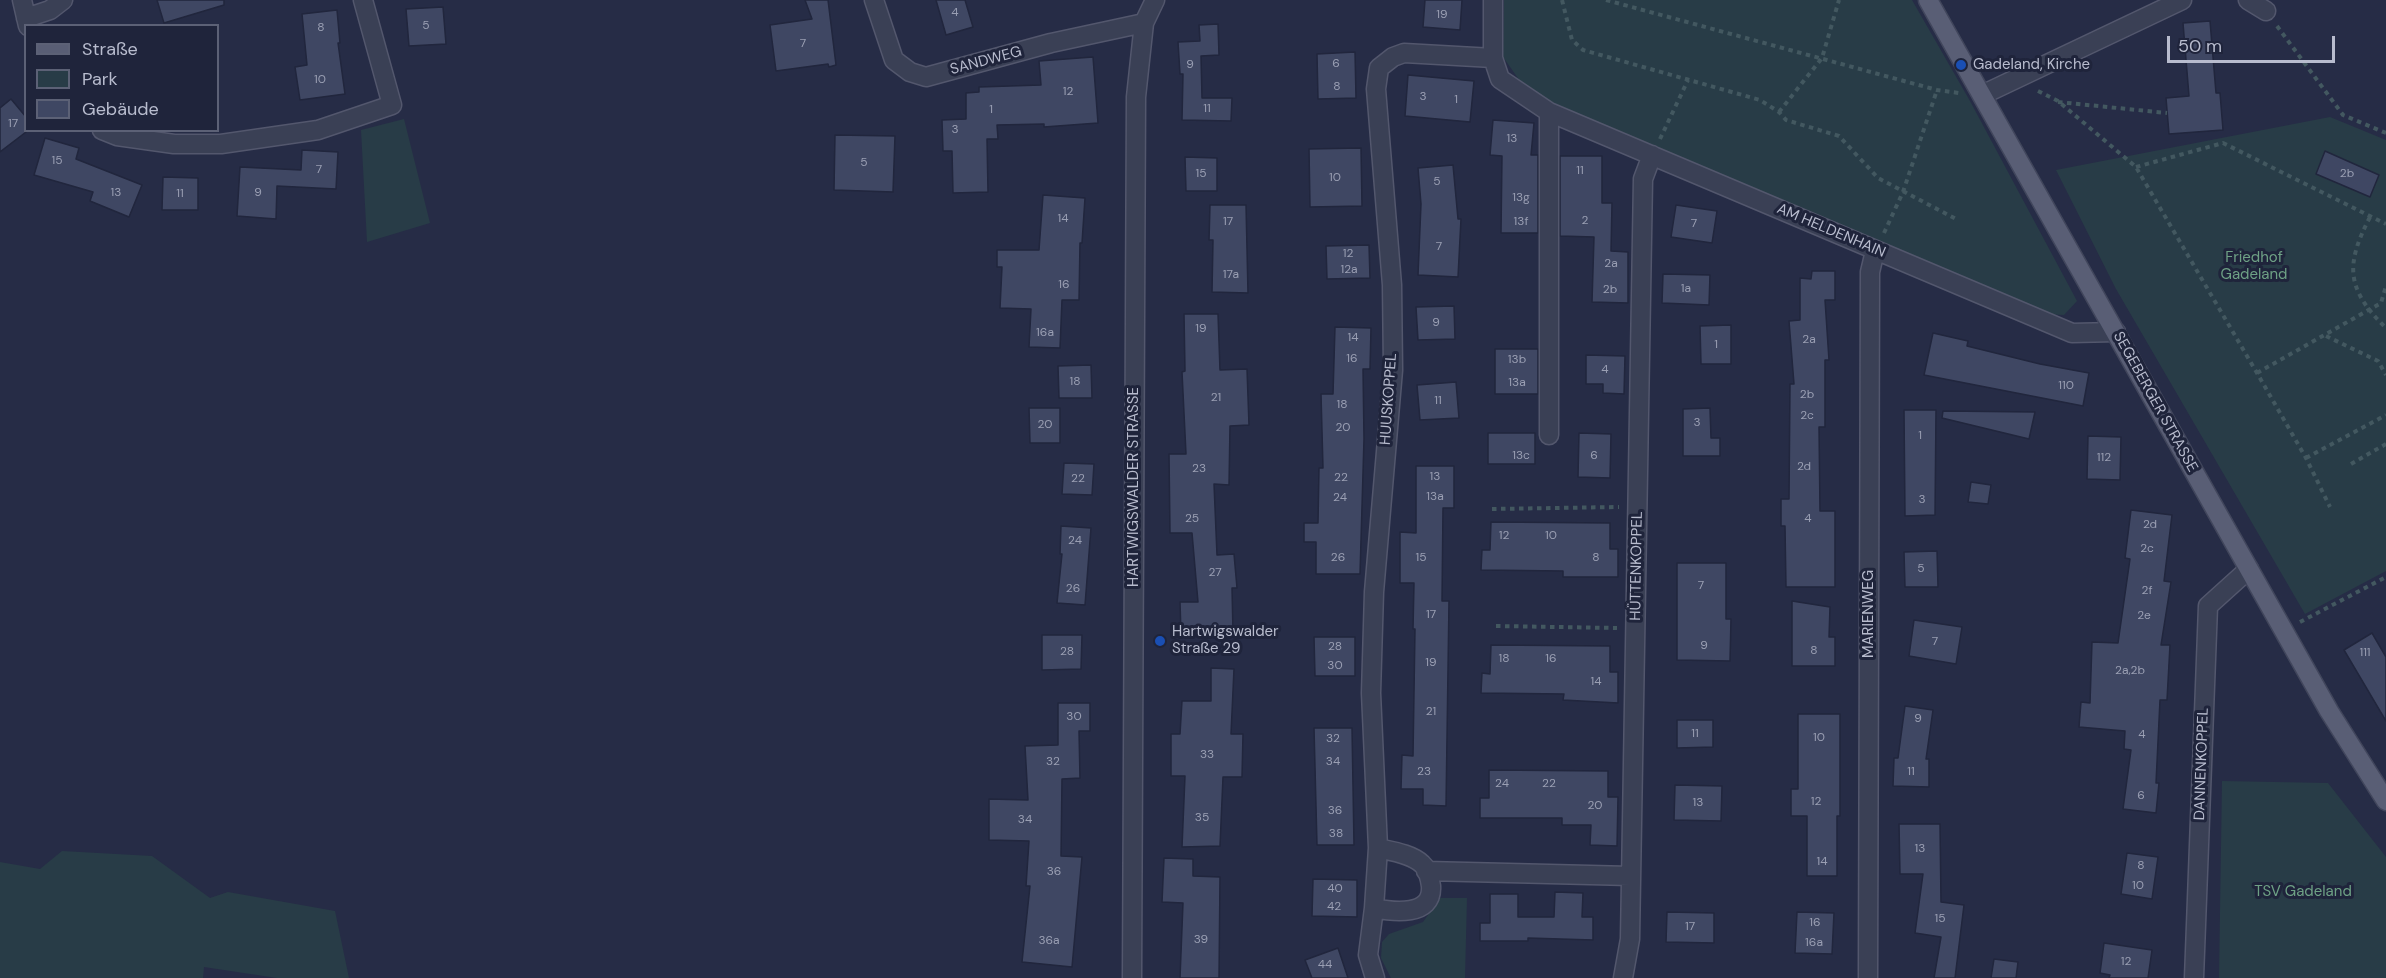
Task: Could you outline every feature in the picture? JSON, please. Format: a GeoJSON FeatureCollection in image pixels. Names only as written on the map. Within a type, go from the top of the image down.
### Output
{"type":"FeatureCollection","features":[{"type":"Feature","properties":{"kind":"main road","name":"SEGEBERGER STRASSE"},"geometry":{"type":"LineString","coordinates":[[1928,0],[2329,711],[2386,801]]}},
{"type":"Feature","properties":{"kind":"street"},"geometry":{"type":"LineString","coordinates":[[22,0],[27,22],[63,0]]}},
{"type":"Feature","properties":{"kind":"street"},"geometry":{"type":"LineString","coordinates":[[107,132],[117,136],[174,144],[221,144],[318,130],[392,105],[363,0]]}},
{"type":"Feature","properties":{"kind":"street","name":"SANDWEG"},"geometry":{"type":"LineString","coordinates":[[874,0],[894,60],[910,72],[926,77],[1051,43],[1144,23]]}},
{"type":"Feature","properties":{"kind":"street","name":"HARTWIGSWALDER STRASSE"},"geometry":{"type":"LineString","coordinates":[[1132,978],[1136,108],[1144,23],[1155,0]]}},
{"type":"Feature","properties":{"kind":"street"},"geometry":{"type":"LineString","coordinates":[[1492,58],[1493,0]]}},
{"type":"Feature","properties":{"kind":"street"},"geometry":{"type":"LineString","coordinates":[[1982,95],[2182,0]]}},
{"type":"Feature","properties":{"kind":"street"},"geometry":{"type":"LineString","coordinates":[[2248,0],[2266,11]]}},
{"type":"Feature","properties":{"kind":"street","name":"HUUSKOPPEL"},"geometry":{"type":"LineString","coordinates":[[1375,978],[1368,955],[1378,848],[1372,671],[1374,592],[1393,359],[1392,285],[1376,89],[1380,68],[1394,57],[1404,53],[1492,58]]}},
{"type":"Feature","properties":{"kind":"street","name":"AM HELDENHAIN"},"geometry":{"type":"LineString","coordinates":[[1492,58],[1500,79],[1549,112],[2072,333],[2116,332]]}},
{"type":"Feature","properties":{"kind":"street"},"geometry":{"type":"LineString","coordinates":[[1549,112],[1549,435]]}},
{"type":"Feature","properties":{"kind":"street","name":"HÜTTENKOPPEL"},"geometry":{"type":"LineString","coordinates":[[1623,978],[1630,939],[1643,180],[1652,155]]}},
{"type":"Feature","properties":{"kind":"street","name":"MARIENWEG"},"geometry":{"type":"LineString","coordinates":[[1868,978],[1870,272],[1875,251]]}},
{"type":"Feature","properties":{"kind":"street","name":"DANNENKOPPEL"},"geometry":{"type":"LineString","coordinates":[[2194,978],[2208,606],[2248,569]]}},
{"type":"Feature","properties":{"kind":"street"},"geometry":{"type":"LineString","coordinates":[[1374,908],[1391,912],[1412,911],[1426,903],[1431,891],[1430,879],[1422,864],[1404,855],[1378,848]]}},
{"type":"Feature","properties":{"kind":"street"},"geometry":{"type":"LineString","coordinates":[[1426,871],[1631,876]]}},
{"type":"Feature","properties":{"kind":"path"},"geometry":{"type":"LineString","coordinates":[[1562,0],[1572,40],[1583,50],[1760,100],[1779,112],[1786,120],[1839,136],[1878,178],[1956,219]]}},
{"type":"Feature","properties":{"kind":"path"},"geometry":{"type":"LineString","coordinates":[[1606,0],[1937,90],[1982,95]]}},
{"type":"Feature","properties":{"kind":"path"},"geometry":{"type":"LineString","coordinates":[[1779,112],[1822,57],[1839,0]]}},
{"type":"Feature","properties":{"kind":"path"},"geometry":{"type":"LineString","coordinates":[[2266,11],[2343,115],[2386,133]]}},
{"type":"Feature","properties":{"kind":"path"},"geometry":{"type":"LineString","coordinates":[[1652,155],[1688,80]]}},
{"type":"Feature","properties":{"kind":"path"},"geometry":{"type":"LineString","coordinates":[[2016,80],[2058,101],[2136,167],[2306,458],[2330,507]]}},
{"type":"Feature","properties":{"kind":"path"},"geometry":{"type":"LineString","coordinates":[[1875,251],[1903,192],[1937,90]]}},
{"type":"Feature","properties":{"kind":"path"},"geometry":{"type":"LineString","coordinates":[[2058,101],[2167,113]]}},
{"type":"Feature","properties":{"kind":"path"},"geometry":{"type":"LineString","coordinates":[[2136,167],[2223,143],[2386,224]]}},
{"type":"Feature","properties":{"kind":"path"},"geometry":{"type":"LineString","coordinates":[[2370,217],[2357,242],[2352,263],[2354,281],[2368,310],[2386,328]]}},
{"type":"Feature","properties":{"kind":"path"},"geometry":{"type":"LineString","coordinates":[[2257,373],[2381,303],[2386,286]]}},
{"type":"Feature","properties":{"kind":"path"},"geometry":{"type":"LineString","coordinates":[[2325,335],[2378,361],[2386,375]]}},
{"type":"Feature","properties":{"kind":"path"},"geometry":{"type":"LineString","coordinates":[[2306,458],[2386,415]]}},
{"type":"Feature","properties":{"kind":"path"},"geometry":{"type":"LineString","coordinates":[[2350,464],[2386,444]]}},
{"type":"Feature","properties":{"kind":"path"},"geometry":{"type":"LineString","coordinates":[[1492,509],[1638,507]]}},
{"type":"Feature","properties":{"kind":"path"},"geometry":{"type":"LineString","coordinates":[[2283,630],[2386,577]]}},
{"type":"Feature","properties":{"kind":"path"},"geometry":{"type":"LineString","coordinates":[[1496,626],[1635,628]]}},
{"type":"Feature","properties":{"kind":"green space"},"geometry":{"type":"Polygon","coordinates":[[[1504,0],[1912,0],[1970,101],[2077,301],[2064,315],[2041,314],[1560,108],[1520,81],[1503,57],[1504,0]]]}},
{"type":"Feature","properties":{"kind":"green space","name":"Friedhof Gadeland"},"geometry":{"type":"Polygon","coordinates":[[[2330,117],[2386,140],[2386,571],[2305,614],[2116,289],[2056,170],[2330,117]]]}},
{"type":"Feature","properties":{"kind":"green space"},"geometry":{"type":"Polygon","coordinates":[[[404,119],[430,223],[367,242],[361,130],[404,119]]]}},
{"type":"Feature","properties":{"kind":"green space","name":"TSV Gadeland"},"geometry":{"type":"Polygon","coordinates":[[[2222,781],[2328,783],[2386,857],[2386,978],[2219,978],[2222,781]]]}},
{"type":"Feature","properties":{"kind":"green space"},"geometry":{"type":"Polygon","coordinates":[[[62,851],[152,856],[210,898],[228,892],[335,911],[349,978],[277,978],[204,967],[203,978],[0,978],[0,862],[40,869],[62,851]]]}},
{"type":"Feature","properties":{"kind":"green space"},"geometry":{"type":"Polygon","coordinates":[[[1440,898],[1467,898],[1465,978],[1391,978],[1381,958],[1382,942],[1389,934],[1423,922],[1440,898]]]}},
{"type":"Feature","properties":{"kind":"building"},"geometry":{"type":"Polygon","coordinates":[[[157,0],[224,0],[224,5],[164,23],[157,0]]]}},
{"type":"Feature","properties":{"kind":"building"},"geometry":{"type":"Polygon","coordinates":[[[805,0],[828,0],[836,65],[776,71],[770,25],[812,19],[805,0]]]}},
{"type":"Feature","properties":{"kind":"building"},"geometry":{"type":"Polygon","coordinates":[[[936,0],[965,0],[973,27],[946,35],[936,0]]]}},
{"type":"Feature","properties":{"kind":"building"},"geometry":{"type":"Polygon","coordinates":[[[1425,0],[1462,0],[1460,30],[1423,27],[1425,0]]]}},
{"type":"Feature","properties":{"kind":"building"},"geometry":{"type":"Polygon","coordinates":[[[443,7],[446,44],[409,46],[406,9],[443,7]]]}},
{"type":"Feature","properties":{"kind":"building"},"geometry":{"type":"Polygon","coordinates":[[[337,10],[340,43],[338,43],[345,94],[300,100],[295,67],[307,65],[302,14],[337,10]]]}},
{"type":"Feature","properties":{"kind":"building"},"geometry":{"type":"Polygon","coordinates":[[[2210,21],[2216,93],[2220,93],[2223,130],[2169,134],[2166,98],[2189,96],[2183,23],[2210,21]]]}},
{"type":"Feature","properties":{"kind":"building"},"geometry":{"type":"Polygon","coordinates":[[[1218,24],[1219,55],[1201,56],[1202,98],[1232,98],[1231,121],[1182,120],[1183,74],[1180,74],[1178,42],[1200,41],[1199,25],[1218,24]]]}},
{"type":"Feature","properties":{"kind":"building"},"geometry":{"type":"Polygon","coordinates":[[[1355,52],[1356,98],[1318,99],[1317,54],[1355,52]]]}},
{"type":"Feature","properties":{"kind":"building"},"geometry":{"type":"Polygon","coordinates":[[[1093,57],[1098,123],[1044,127],[1044,124],[997,125],[998,139],[987,139],[988,192],[953,193],[952,151],[943,151],[942,120],[966,119],[966,93],[979,92],[979,87],[1041,85],[1039,61],[1093,57]]]}},
{"type":"Feature","properties":{"kind":"building"},"geometry":{"type":"Polygon","coordinates":[[[1408,75],[1474,81],[1470,122],[1405,116],[1408,75]]]}},
{"type":"Feature","properties":{"kind":"building"},"geometry":{"type":"Polygon","coordinates":[[[11,99],[24,115],[24,132],[26,132],[0,152],[0,108],[11,99]]]}},
{"type":"Feature","properties":{"kind":"building"},"geometry":{"type":"Polygon","coordinates":[[[1493,120],[1534,123],[1531,155],[1538,155],[1538,233],[1501,233],[1502,156],[1490,155],[1493,120]]]}},
{"type":"Feature","properties":{"kind":"building"},"geometry":{"type":"Polygon","coordinates":[[[835,135],[895,136],[893,192],[834,190],[835,135]]]}},
{"type":"Feature","properties":{"kind":"building"},"geometry":{"type":"Polygon","coordinates":[[[45,138],[79,148],[76,159],[142,185],[129,217],[90,201],[93,192],[34,175],[45,138]]]}},
{"type":"Feature","properties":{"kind":"building"},"geometry":{"type":"Polygon","coordinates":[[[1361,148],[1362,206],[1310,207],[1309,149],[1361,148]]]}},
{"type":"Feature","properties":{"kind":"building"},"geometry":{"type":"Polygon","coordinates":[[[302,150],[338,152],[336,189],[277,186],[276,219],[237,216],[240,167],[301,170],[302,150]]]}},
{"type":"Feature","properties":{"kind":"building"},"geometry":{"type":"Polygon","coordinates":[[[2325,151],[2379,175],[2370,197],[2316,174],[2325,151]]]}},
{"type":"Feature","properties":{"kind":"building"},"geometry":{"type":"Polygon","coordinates":[[[1560,156],[1602,156],[1602,203],[1612,203],[1611,251],[1628,252],[1628,303],[1592,302],[1594,237],[1560,236],[1560,156]]]}},
{"type":"Feature","properties":{"kind":"building"},"geometry":{"type":"Polygon","coordinates":[[[1185,157],[1217,158],[1217,191],[1186,191],[1185,157]]]}},
{"type":"Feature","properties":{"kind":"building"},"geometry":{"type":"Polygon","coordinates":[[[1453,165],[1458,219],[1461,219],[1458,277],[1418,275],[1421,204],[1418,168],[1453,165]]]}},
{"type":"Feature","properties":{"kind":"building"},"geometry":{"type":"Polygon","coordinates":[[[163,177],[198,178],[198,210],[162,210],[163,177]]]}},
{"type":"Feature","properties":{"kind":"building"},"geometry":{"type":"Polygon","coordinates":[[[1043,195],[1085,198],[1082,243],[1080,243],[1079,300],[1062,300],[1060,348],[1029,347],[1031,309],[1000,308],[1002,267],[997,267],[997,250],[1039,250],[1043,195]]]}},
{"type":"Feature","properties":{"kind":"building"},"geometry":{"type":"Polygon","coordinates":[[[1210,205],[1246,205],[1248,293],[1212,292],[1213,240],[1209,240],[1210,205]]]}},
{"type":"Feature","properties":{"kind":"building"},"geometry":{"type":"Polygon","coordinates":[[[1676,205],[1717,211],[1712,243],[1671,237],[1676,205]]]}},
{"type":"Feature","properties":{"kind":"building"},"geometry":{"type":"Polygon","coordinates":[[[1369,245],[1370,278],[1327,279],[1326,246],[1369,245]]]}},
{"type":"Feature","properties":{"kind":"building"},"geometry":{"type":"Polygon","coordinates":[[[1812,271],[1835,271],[1835,300],[1825,300],[1829,360],[1825,360],[1825,427],[1819,427],[1820,511],[1835,511],[1835,587],[1786,587],[1785,526],[1781,526],[1781,499],[1789,499],[1790,384],[1794,384],[1789,321],[1800,320],[1800,278],[1811,279],[1812,271]]]}},
{"type":"Feature","properties":{"kind":"building"},"geometry":{"type":"Polygon","coordinates":[[[1663,274],[1710,275],[1709,305],[1662,303],[1663,274]]]}},
{"type":"Feature","properties":{"kind":"building"},"geometry":{"type":"Polygon","coordinates":[[[1454,306],[1455,339],[1418,340],[1416,307],[1454,306]]]}},
{"type":"Feature","properties":{"kind":"building"},"geometry":{"type":"Polygon","coordinates":[[[1184,314],[1218,314],[1220,370],[1247,369],[1249,425],[1230,426],[1229,485],[1214,484],[1217,555],[1234,554],[1237,588],[1232,588],[1233,633],[1181,634],[1180,602],[1198,602],[1192,533],[1170,533],[1169,454],[1186,454],[1182,372],[1185,371],[1184,314]]]}},
{"type":"Feature","properties":{"kind":"building"},"geometry":{"type":"Polygon","coordinates":[[[1731,325],[1731,364],[1701,364],[1700,326],[1731,325]]]}},
{"type":"Feature","properties":{"kind":"building"},"geometry":{"type":"Polygon","coordinates":[[[1335,327],[1371,328],[1370,369],[1363,369],[1364,439],[1360,574],[1316,574],[1316,542],[1304,542],[1304,523],[1318,523],[1319,468],[1323,468],[1321,394],[1333,394],[1335,327]]]}},
{"type":"Feature","properties":{"kind":"building"},"geometry":{"type":"Polygon","coordinates":[[[1933,333],[1968,341],[1967,346],[2040,364],[2089,373],[2083,406],[1924,375],[1933,333]]]}},
{"type":"Feature","properties":{"kind":"building"},"geometry":{"type":"Polygon","coordinates":[[[1495,349],[1538,349],[1538,394],[1495,394],[1495,349]]]}},
{"type":"Feature","properties":{"kind":"building"},"geometry":{"type":"Polygon","coordinates":[[[1586,355],[1625,356],[1624,394],[1603,393],[1603,384],[1586,384],[1586,355]]]}},
{"type":"Feature","properties":{"kind":"building"},"geometry":{"type":"Polygon","coordinates":[[[1091,365],[1092,398],[1059,398],[1058,366],[1091,365]]]}},
{"type":"Feature","properties":{"kind":"building"},"geometry":{"type":"Polygon","coordinates":[[[1456,382],[1459,418],[1420,420],[1417,385],[1456,382]]]}},
{"type":"Feature","properties":{"kind":"building"},"geometry":{"type":"Polygon","coordinates":[[[1029,408],[1060,408],[1060,443],[1030,443],[1029,408]]]}},
{"type":"Feature","properties":{"kind":"building"},"geometry":{"type":"Polygon","coordinates":[[[1710,408],[1711,438],[1720,438],[1720,456],[1683,456],[1683,409],[1710,408]]]}},
{"type":"Feature","properties":{"kind":"building"},"geometry":{"type":"Polygon","coordinates":[[[1904,410],[1936,410],[1935,515],[1905,516],[1904,410]]]}},
{"type":"Feature","properties":{"kind":"building"},"geometry":{"type":"Polygon","coordinates":[[[1943,411],[2035,412],[2029,439],[1942,418],[1943,411]]]}},
{"type":"Feature","properties":{"kind":"building"},"geometry":{"type":"Polygon","coordinates":[[[1488,433],[1535,433],[1535,464],[1488,464],[1488,433]]]}},
{"type":"Feature","properties":{"kind":"building"},"geometry":{"type":"Polygon","coordinates":[[[1579,433],[1611,434],[1610,478],[1578,477],[1579,433]]]}},
{"type":"Feature","properties":{"kind":"building"},"geometry":{"type":"Polygon","coordinates":[[[2088,436],[2121,437],[2120,480],[2087,479],[2088,436]]]}},
{"type":"Feature","properties":{"kind":"building"},"geometry":{"type":"Polygon","coordinates":[[[1064,463],[1094,464],[1092,495],[1062,494],[1064,463]]]}},
{"type":"Feature","properties":{"kind":"building"},"geometry":{"type":"Polygon","coordinates":[[[1416,466],[1454,466],[1454,508],[1443,508],[1442,601],[1449,601],[1446,806],[1423,805],[1423,789],[1401,789],[1402,755],[1413,756],[1415,629],[1413,629],[1414,583],[1400,583],[1400,532],[1416,533],[1416,466]]]}},
{"type":"Feature","properties":{"kind":"building"},"geometry":{"type":"Polygon","coordinates":[[[1971,482],[1991,485],[1988,504],[1968,502],[1971,482]]]}},
{"type":"Feature","properties":{"kind":"building"},"geometry":{"type":"Polygon","coordinates":[[[2131,510],[2172,515],[2164,581],[2171,582],[2161,645],[2170,645],[2167,700],[2160,700],[2156,783],[2159,783],[2156,813],[2123,809],[2131,750],[2124,749],[2125,731],[2079,727],[2081,702],[2090,703],[2092,642],[2118,643],[2130,559],[2125,558],[2131,510]]]}},
{"type":"Feature","properties":{"kind":"building"},"geometry":{"type":"Polygon","coordinates":[[[1491,522],[1610,523],[1610,549],[1618,549],[1618,577],[1563,577],[1563,571],[1481,570],[1482,550],[1490,550],[1491,522]]]}},
{"type":"Feature","properties":{"kind":"building"},"geometry":{"type":"Polygon","coordinates":[[[1061,526],[1091,528],[1085,605],[1057,603],[1062,554],[1060,554],[1061,526]]]}},
{"type":"Feature","properties":{"kind":"building"},"geometry":{"type":"Polygon","coordinates":[[[1937,551],[1938,587],[1905,587],[1904,552],[1937,551]]]}},
{"type":"Feature","properties":{"kind":"building"},"geometry":{"type":"Polygon","coordinates":[[[1677,563],[1726,563],[1726,619],[1731,619],[1730,661],[1677,660],[1677,563]]]}},
{"type":"Feature","properties":{"kind":"building"},"geometry":{"type":"Polygon","coordinates":[[[1792,601],[1830,607],[1829,637],[1835,637],[1835,666],[1792,666],[1792,601]]]}},
{"type":"Feature","properties":{"kind":"building"},"geometry":{"type":"Polygon","coordinates":[[[1914,620],[1962,627],[1956,664],[1909,656],[1914,620]]]}},
{"type":"Feature","properties":{"kind":"building"},"geometry":{"type":"Polygon","coordinates":[[[2372,633],[2386,657],[2386,721],[2344,650],[2372,633]]]}},
{"type":"Feature","properties":{"kind":"building"},"geometry":{"type":"Polygon","coordinates":[[[1042,635],[1082,635],[1081,669],[1042,670],[1042,635]]]}},
{"type":"Feature","properties":{"kind":"building"},"geometry":{"type":"Polygon","coordinates":[[[1314,637],[1355,637],[1355,676],[1315,676],[1314,637]]]}},
{"type":"Feature","properties":{"kind":"building"},"geometry":{"type":"Polygon","coordinates":[[[1491,645],[1610,646],[1610,672],[1618,672],[1618,703],[1563,700],[1564,694],[1481,693],[1482,673],[1490,674],[1491,645]]]}},
{"type":"Feature","properties":{"kind":"building"},"geometry":{"type":"Polygon","coordinates":[[[1211,668],[1234,669],[1231,734],[1243,734],[1242,777],[1223,777],[1220,846],[1182,847],[1185,776],[1171,776],[1171,734],[1180,734],[1182,701],[1211,701],[1211,668]]]}},
{"type":"Feature","properties":{"kind":"building"},"geometry":{"type":"Polygon","coordinates":[[[1058,703],[1090,703],[1090,731],[1079,731],[1080,778],[1062,779],[1061,856],[1082,857],[1072,967],[1022,962],[1030,886],[1026,886],[1029,841],[989,840],[989,799],[1028,800],[1025,746],[1058,745],[1058,703]]]}},
{"type":"Feature","properties":{"kind":"building"},"geometry":{"type":"Polygon","coordinates":[[[1905,706],[1933,710],[1926,759],[1929,759],[1929,787],[1893,786],[1894,758],[1898,758],[1905,706]]]}},
{"type":"Feature","properties":{"kind":"building"},"geometry":{"type":"Polygon","coordinates":[[[1798,714],[1840,714],[1840,816],[1837,816],[1837,876],[1807,876],[1807,816],[1791,816],[1791,789],[1798,789],[1798,714]]]}},
{"type":"Feature","properties":{"kind":"building"},"geometry":{"type":"Polygon","coordinates":[[[1677,720],[1713,720],[1713,747],[1677,748],[1677,720]]]}},
{"type":"Feature","properties":{"kind":"building"},"geometry":{"type":"Polygon","coordinates":[[[1314,728],[1352,728],[1354,845],[1317,845],[1314,728]]]}},
{"type":"Feature","properties":{"kind":"building"},"geometry":{"type":"Polygon","coordinates":[[[1489,770],[1608,771],[1608,797],[1618,797],[1617,846],[1590,845],[1591,825],[1562,825],[1562,818],[1480,818],[1480,798],[1489,798],[1489,770]]]}},
{"type":"Feature","properties":{"kind":"building"},"geometry":{"type":"Polygon","coordinates":[[[1675,785],[1722,786],[1721,821],[1674,820],[1675,785]]]}},
{"type":"Feature","properties":{"kind":"building"},"geometry":{"type":"Polygon","coordinates":[[[1899,824],[1940,824],[1941,902],[1964,905],[1955,978],[1934,978],[1941,937],[1915,933],[1923,874],[1900,874],[1899,824]]]}},
{"type":"Feature","properties":{"kind":"building"},"geometry":{"type":"Polygon","coordinates":[[[2127,853],[2158,857],[2152,899],[2121,894],[2127,853]]]}},
{"type":"Feature","properties":{"kind":"building"},"geometry":{"type":"Polygon","coordinates":[[[1164,858],[1193,859],[1193,876],[1220,877],[1219,978],[1180,978],[1183,903],[1162,902],[1164,858]]]}},
{"type":"Feature","properties":{"kind":"building"},"geometry":{"type":"Polygon","coordinates":[[[1313,879],[1357,880],[1357,917],[1312,916],[1313,879]]]}},
{"type":"Feature","properties":{"kind":"building"},"geometry":{"type":"Polygon","coordinates":[[[1555,892],[1583,893],[1582,917],[1593,917],[1593,940],[1528,938],[1528,941],[1480,941],[1480,923],[1490,923],[1490,894],[1518,894],[1518,917],[1554,917],[1555,892]]]}},
{"type":"Feature","properties":{"kind":"building"},"geometry":{"type":"Polygon","coordinates":[[[1667,912],[1714,913],[1714,943],[1666,942],[1667,912]]]}},
{"type":"Feature","properties":{"kind":"building"},"geometry":{"type":"Polygon","coordinates":[[[1797,912],[1834,913],[1832,954],[1795,953],[1797,912]]]}},
{"type":"Feature","properties":{"kind":"building"},"geometry":{"type":"Polygon","coordinates":[[[2104,943],[2152,950],[2148,978],[2109,978],[2110,975],[2100,973],[2104,943]]]}},
{"type":"Feature","properties":{"kind":"building"},"geometry":{"type":"Polygon","coordinates":[[[1338,948],[1348,978],[1312,978],[1305,960],[1338,948]]]}},
{"type":"Feature","properties":{"kind":"building"},"geometry":{"type":"Polygon","coordinates":[[[1994,959],[2018,962],[2016,978],[1991,978],[1994,959]]]}},
{"type":"Feature","properties":{"kind":"place","name":"Gadeland, Kirche"},"geometry":{"type":"Point","coordinates":[1961,65]}},
{"type":"Feature","properties":{"kind":"place","name":"Hartwigswalder Straße 29"},"geometry":{"type":"Point","coordinates":[1160,641]}}]}
